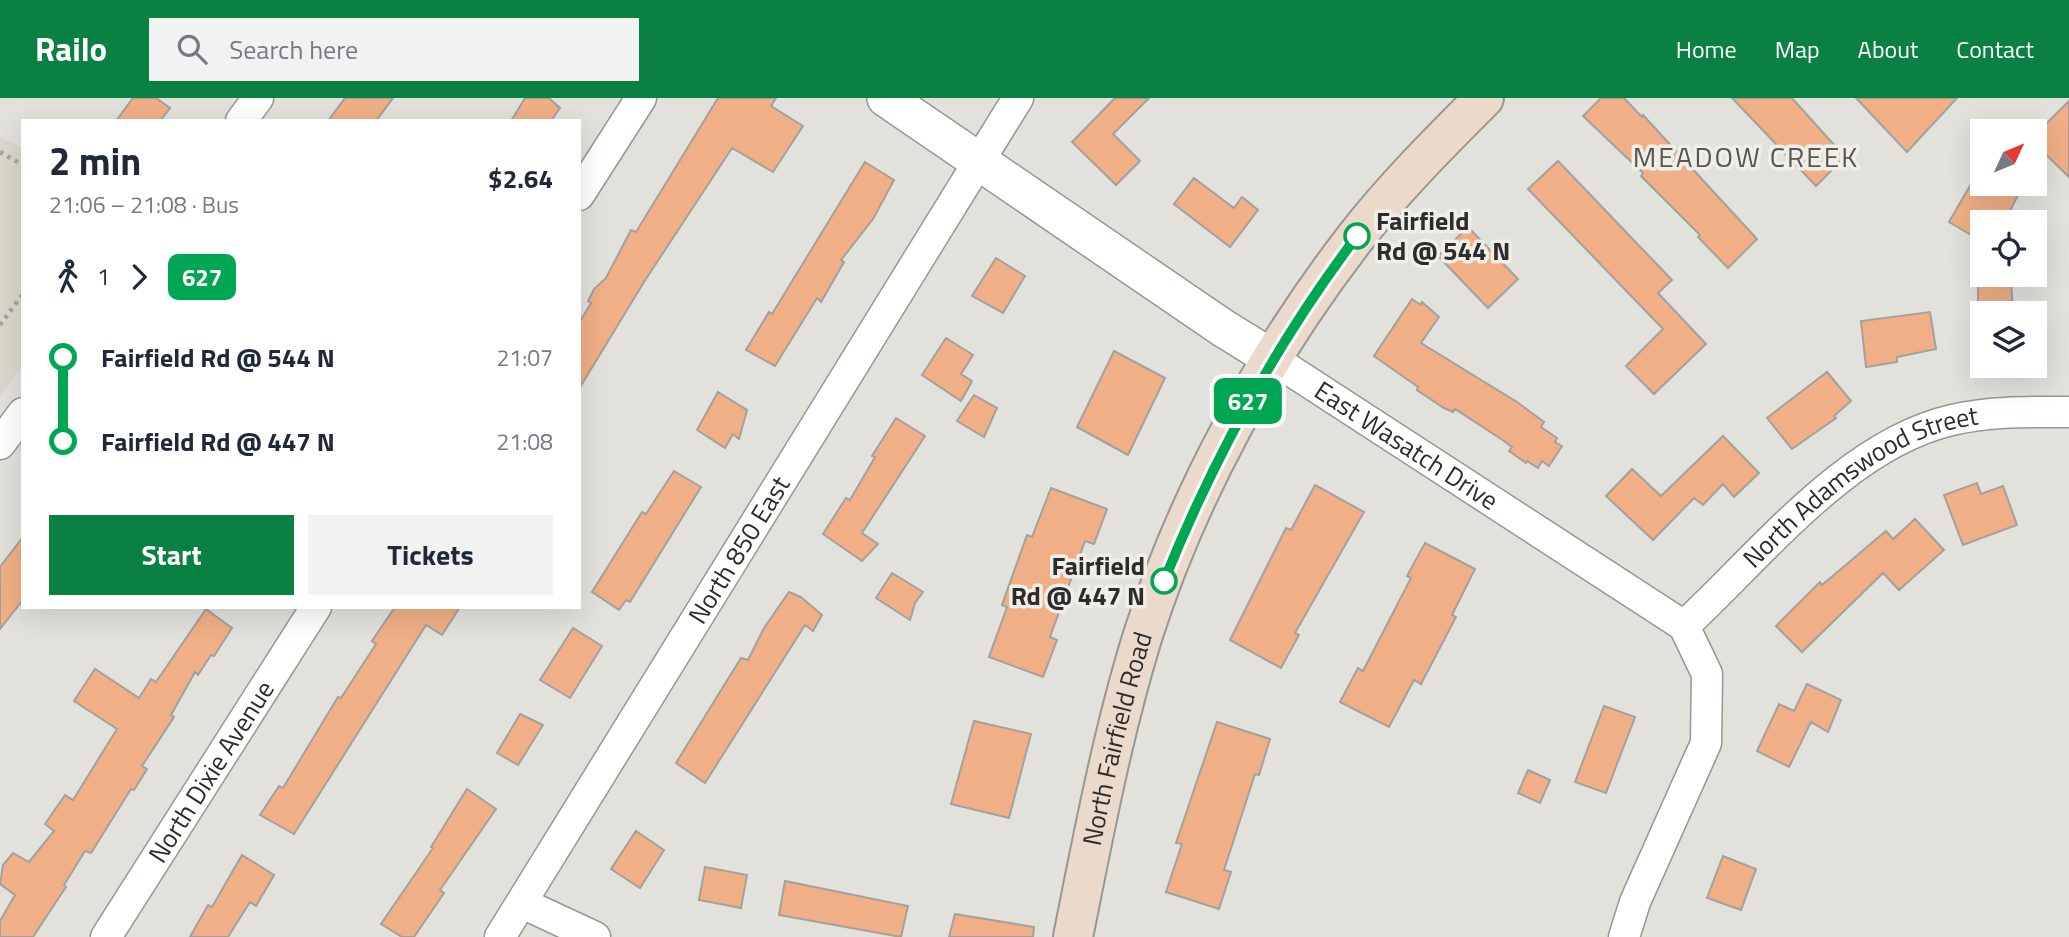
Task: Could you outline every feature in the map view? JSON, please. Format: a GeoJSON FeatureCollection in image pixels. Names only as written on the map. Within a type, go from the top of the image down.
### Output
{"type":"FeatureCollection","features":[{"type":"Feature","properties":{"kind":"main road","name":"North Fairfield Road"},"geometry":{"type":"LineString","coordinates":[[1073,937],[1116,729],[1148,621],[1205,486],[1273,359],[1357,236],[1419,165],[1484,98]]}},
{"type":"Feature","properties":{"kind":"street"},"geometry":{"type":"LineString","coordinates":[[242,119],[258,98]]}},
{"type":"Feature","properties":{"kind":"street"},"geometry":{"type":"LineString","coordinates":[[581,192],[641,98]]}},
{"type":"Feature","properties":{"kind":"street","name":"East Wasatch Drive"},"geometry":{"type":"LineString","coordinates":[[886,98],[977,162],[1273,359],[1684,626]]}},
{"type":"Feature","properties":{"kind":"street","name":"North 850 East"},"geometry":{"type":"LineString","coordinates":[[500,937],[1018,98]]}},
{"type":"Feature","properties":{"kind":"street","name":"North Adamswood Street"},"geometry":{"type":"LineString","coordinates":[[1684,626],[1827,489],[1857,464],[1888,444],[1936,425],[1973,416],[2010,412],[2069,412]]}},
{"type":"Feature","properties":{"kind":"street"},"geometry":{"type":"LineString","coordinates":[[0,444],[21,416]]}},
{"type":"Feature","properties":{"kind":"street","name":"North Dixie Avenue"},"geometry":{"type":"LineString","coordinates":[[106,937],[315,609]]}},
{"type":"Feature","properties":{"kind":"street"},"geometry":{"type":"LineString","coordinates":[[1624,937],[1635,902],[1706,743],[1707,674],[1684,626]]}},
{"type":"Feature","properties":{"kind":"street"},"geometry":{"type":"LineString","coordinates":[[522,903],[596,937]]}},
{"type":"Feature","properties":{"kind":"path"},"geometry":{"type":"LineString","coordinates":[[0,152],[21,164]]}},
{"type":"Feature","properties":{"kind":"path"},"geometry":{"type":"LineString","coordinates":[[0,325],[21,298]]}},
{"type":"Feature","properties":{"kind":"shaded area"},"geometry":{"type":"Polygon","coordinates":[[[0,137],[21,148],[21,368],[0,396],[0,137]]]}},
{"type":"Feature","properties":{"kind":"building"},"geometry":{"type":"Polygon","coordinates":[[[133,98],[156,98],[170,108],[162,119],[117,119],[133,98]]]}},
{"type":"Feature","properties":{"kind":"building"},"geometry":{"type":"Polygon","coordinates":[[[345,98],[393,98],[377,119],[329,119],[345,98]]]}},
{"type":"Feature","properties":{"kind":"building"},"geometry":{"type":"Polygon","coordinates":[[[525,98],[549,98],[560,108],[552,119],[512,119],[525,98]]]}},
{"type":"Feature","properties":{"kind":"building"},"geometry":{"type":"Polygon","coordinates":[[[718,98],[776,98],[771,106],[803,126],[773,172],[732,148],[644,282],[581,386],[581,320],[591,303],[588,301],[594,289],[606,278],[631,230],[636,232],[718,98]]]}},
{"type":"Feature","properties":{"kind":"building"},"geometry":{"type":"Polygon","coordinates":[[[1115,98],[1149,98],[1113,134],[1140,161],[1116,185],[1072,142],[1115,98]]]}},
{"type":"Feature","properties":{"kind":"building"},"geometry":{"type":"Polygon","coordinates":[[[1601,98],[1624,98],[1642,117],[1643,115],[1757,239],[1728,268],[1698,237],[1700,235],[1641,176],[1643,173],[1583,116],[1601,98]]]}},
{"type":"Feature","properties":{"kind":"building"},"geometry":{"type":"Polygon","coordinates":[[[1732,98],[1792,98],[1845,157],[1816,186],[1732,98]]]}},
{"type":"Feature","properties":{"kind":"building"},"geometry":{"type":"Polygon","coordinates":[[[1856,98],[1957,98],[1907,152],[1856,98]]]}},
{"type":"Feature","properties":{"kind":"building"},"geometry":{"type":"Polygon","coordinates":[[[2069,101],[2069,177],[2048,157],[2048,122],[2069,101]]]}},
{"type":"Feature","properties":{"kind":"building"},"geometry":{"type":"Polygon","coordinates":[[[1558,161],[1672,280],[1658,293],[1706,344],[1654,394],[1626,366],[1663,329],[1528,189],[1558,161]]]}},
{"type":"Feature","properties":{"kind":"building"},"geometry":{"type":"Polygon","coordinates":[[[865,162],[894,180],[873,219],[841,260],[844,262],[821,302],[817,298],[775,366],[746,350],[769,312],[772,314],[865,162]]]}},
{"type":"Feature","properties":{"kind":"building"},"geometry":{"type":"Polygon","coordinates":[[[1194,178],[1234,208],[1242,197],[1258,210],[1230,247],[1174,204],[1194,178]]]}},
{"type":"Feature","properties":{"kind":"building"},"geometry":{"type":"Polygon","coordinates":[[[1970,186],[1970,196],[2018,196],[2010,210],[1970,210],[1970,234],[1949,222],[1970,186]]]}},
{"type":"Feature","properties":{"kind":"building"},"geometry":{"type":"Polygon","coordinates":[[[1468,227],[1518,279],[1488,308],[1438,256],[1468,227]]]}},
{"type":"Feature","properties":{"kind":"building"},"geometry":{"type":"Polygon","coordinates":[[[996,258],[1025,276],[1003,313],[972,296],[996,258]]]}},
{"type":"Feature","properties":{"kind":"building"},"geometry":{"type":"Polygon","coordinates":[[[1978,287],[2011,287],[2012,301],[1978,301],[1978,287]]]}},
{"type":"Feature","properties":{"kind":"building"},"geometry":{"type":"Polygon","coordinates":[[[1412,299],[1421,305],[1422,302],[1439,317],[1421,343],[1517,402],[1544,422],[1541,427],[1557,438],[1555,442],[1562,446],[1549,466],[1542,461],[1538,468],[1527,461],[1526,463],[1509,451],[1512,447],[1504,441],[1455,409],[1453,412],[1444,408],[1374,356],[1412,299]]]}},
{"type":"Feature","properties":{"kind":"building"},"geometry":{"type":"Polygon","coordinates":[[[1930,312],[1936,349],[1897,357],[1897,362],[1866,367],[1861,321],[1930,312]]]}},
{"type":"Feature","properties":{"kind":"building"},"geometry":{"type":"Polygon","coordinates":[[[946,338],[973,355],[961,374],[972,381],[961,401],[922,375],[946,338]]]}},
{"type":"Feature","properties":{"kind":"building"},"geometry":{"type":"Polygon","coordinates":[[[1114,351],[1165,378],[1128,455],[1077,427],[1114,351]]]}},
{"type":"Feature","properties":{"kind":"building"},"geometry":{"type":"Polygon","coordinates":[[[1827,372],[1851,401],[1834,416],[1836,418],[1792,449],[1767,418],[1827,372]]]}},
{"type":"Feature","properties":{"kind":"building"},"geometry":{"type":"Polygon","coordinates":[[[718,392],[747,410],[739,439],[733,434],[725,448],[697,430],[718,392]]]}},
{"type":"Feature","properties":{"kind":"building"},"geometry":{"type":"Polygon","coordinates":[[[974,395],[997,408],[984,437],[957,421],[974,395]]]}},
{"type":"Feature","properties":{"kind":"building"},"geometry":{"type":"Polygon","coordinates":[[[896,418],[925,436],[862,533],[878,544],[862,561],[823,534],[846,498],[850,500],[875,457],[872,456],[896,418]]]}},
{"type":"Feature","properties":{"kind":"building"},"geometry":{"type":"Polygon","coordinates":[[[1723,436],[1759,473],[1734,497],[1723,484],[1703,505],[1694,498],[1653,540],[1606,496],[1632,469],[1661,496],[1723,436]]]}},
{"type":"Feature","properties":{"kind":"building"},"geometry":{"type":"Polygon","coordinates":[[[674,471],[701,487],[630,602],[626,600],[619,610],[592,592],[642,512],[646,514],[674,471]]]}},
{"type":"Feature","properties":{"kind":"building"},"geometry":{"type":"Polygon","coordinates":[[[1977,483],[1981,494],[2003,486],[2017,525],[1963,545],[1944,495],[1977,483]]]}},
{"type":"Feature","properties":{"kind":"building"},"geometry":{"type":"Polygon","coordinates":[[[1315,485],[1364,512],[1295,633],[1299,635],[1281,668],[1230,640],[1286,528],[1291,530],[1315,485]]]}},
{"type":"Feature","properties":{"kind":"building"},"geometry":{"type":"Polygon","coordinates":[[[1051,488],[1107,509],[1094,544],[1085,541],[1050,637],[1057,640],[1043,677],[989,657],[1007,607],[1002,605],[1027,535],[1032,537],[1051,488]]]}},
{"type":"Feature","properties":{"kind":"building"},"geometry":{"type":"Polygon","coordinates":[[[1915,519],[1944,550],[1899,590],[1883,573],[1802,652],[1776,626],[1820,582],[1822,585],[1886,531],[1893,539],[1915,519]]]}},
{"type":"Feature","properties":{"kind":"building"},"geometry":{"type":"Polygon","coordinates":[[[21,540],[21,603],[0,629],[0,567],[21,540]]]}},
{"type":"Feature","properties":{"kind":"building"},"geometry":{"type":"Polygon","coordinates":[[[1425,543],[1475,569],[1452,615],[1456,617],[1421,684],[1414,680],[1389,727],[1340,702],[1358,668],[1363,671],[1411,578],[1407,576],[1425,543]]]}},
{"type":"Feature","properties":{"kind":"building"},"geometry":{"type":"Polygon","coordinates":[[[892,573],[923,592],[915,603],[910,620],[876,598],[892,573]]]}},
{"type":"Feature","properties":{"kind":"building"},"geometry":{"type":"Polygon","coordinates":[[[789,592],[801,597],[822,615],[813,631],[805,625],[705,783],[676,763],[741,658],[748,660],[764,628],[789,592]]]}},
{"type":"Feature","properties":{"kind":"building"},"geometry":{"type":"Polygon","coordinates":[[[206,609],[232,628],[214,656],[211,655],[198,675],[195,672],[171,715],[174,717],[142,766],[147,769],[134,790],[131,789],[91,853],[85,851],[64,885],[66,887],[33,937],[0,937],[0,921],[15,895],[0,884],[3,865],[13,853],[29,862],[54,831],[45,824],[65,795],[73,800],[117,729],[74,701],[95,669],[139,698],[151,679],[156,682],[206,609]]]}},
{"type":"Feature","properties":{"kind":"building"},"geometry":{"type":"Polygon","coordinates":[[[394,609],[459,609],[442,635],[426,625],[294,834],[260,815],[279,786],[283,788],[338,697],[341,698],[376,644],[372,641],[394,609]]]}},
{"type":"Feature","properties":{"kind":"building"},"geometry":{"type":"Polygon","coordinates":[[[573,628],[602,646],[570,698],[540,680],[573,628]]]}},
{"type":"Feature","properties":{"kind":"building"},"geometry":{"type":"Polygon","coordinates":[[[1807,684],[1841,700],[1828,732],[1811,722],[1789,767],[1757,751],[1779,704],[1794,711],[1807,684]]]}},
{"type":"Feature","properties":{"kind":"building"},"geometry":{"type":"Polygon","coordinates":[[[1604,706],[1635,717],[1606,793],[1575,782],[1604,706]]]}},
{"type":"Feature","properties":{"kind":"building"},"geometry":{"type":"Polygon","coordinates":[[[520,714],[543,725],[518,765],[497,753],[520,714]]]}},
{"type":"Feature","properties":{"kind":"building"},"geometry":{"type":"Polygon","coordinates":[[[974,721],[1031,734],[1009,818],[951,804],[974,721]]]}},
{"type":"Feature","properties":{"kind":"building"},"geometry":{"type":"Polygon","coordinates":[[[1217,722],[1270,739],[1259,775],[1255,774],[1224,870],[1231,872],[1219,909],[1166,892],[1182,844],[1176,843],[1217,722]]]}},
{"type":"Feature","properties":{"kind":"building"},"geometry":{"type":"Polygon","coordinates":[[[1528,770],[1550,780],[1540,803],[1518,793],[1528,770]]]}},
{"type":"Feature","properties":{"kind":"building"},"geometry":{"type":"Polygon","coordinates":[[[467,789],[496,809],[440,890],[444,893],[414,937],[402,937],[381,924],[433,848],[431,847],[467,789]]]}},
{"type":"Feature","properties":{"kind":"building"},"geometry":{"type":"Polygon","coordinates":[[[636,831],[664,850],[640,888],[611,869],[636,831]]]}},
{"type":"Feature","properties":{"kind":"building"},"geometry":{"type":"Polygon","coordinates":[[[242,855],[274,875],[256,906],[250,902],[228,937],[190,937],[208,905],[212,907],[242,855]]]}},
{"type":"Feature","properties":{"kind":"building"},"geometry":{"type":"Polygon","coordinates":[[[1723,856],[1756,869],[1741,910],[1707,898],[1723,856]]]}},
{"type":"Feature","properties":{"kind":"building"},"geometry":{"type":"Polygon","coordinates":[[[705,867],[747,875],[741,908],[699,900],[705,867]]]}},
{"type":"Feature","properties":{"kind":"building"},"geometry":{"type":"Polygon","coordinates":[[[785,881],[908,906],[901,937],[779,915],[785,881]]]}},
{"type":"Feature","properties":{"kind":"building"},"geometry":{"type":"Polygon","coordinates":[[[955,914],[1034,927],[1033,937],[949,937],[955,914]]]}},
{"type":"Feature","properties":{"kind":"bus line","name":"627"},"geometry":{"type":"LineString","coordinates":[[1164,581],[1203,490],[1260,379],[1298,318],[1357,236]]}},
{"type":"Feature","properties":{"kind":"place","name":"Fairfield Rd @ 544 N"},"geometry":{"type":"Point","coordinates":[1357,236]}},
{"type":"Feature","properties":{"kind":"place","name":"Fairfield Rd @ 447 N"},"geometry":{"type":"Point","coordinates":[1164,581]}},
{"type":"Feature","properties":{"kind":"district","name":"MEADOW CREEK"},"geometry":{"type":"Point","coordinates":[1746,157]}}]}
